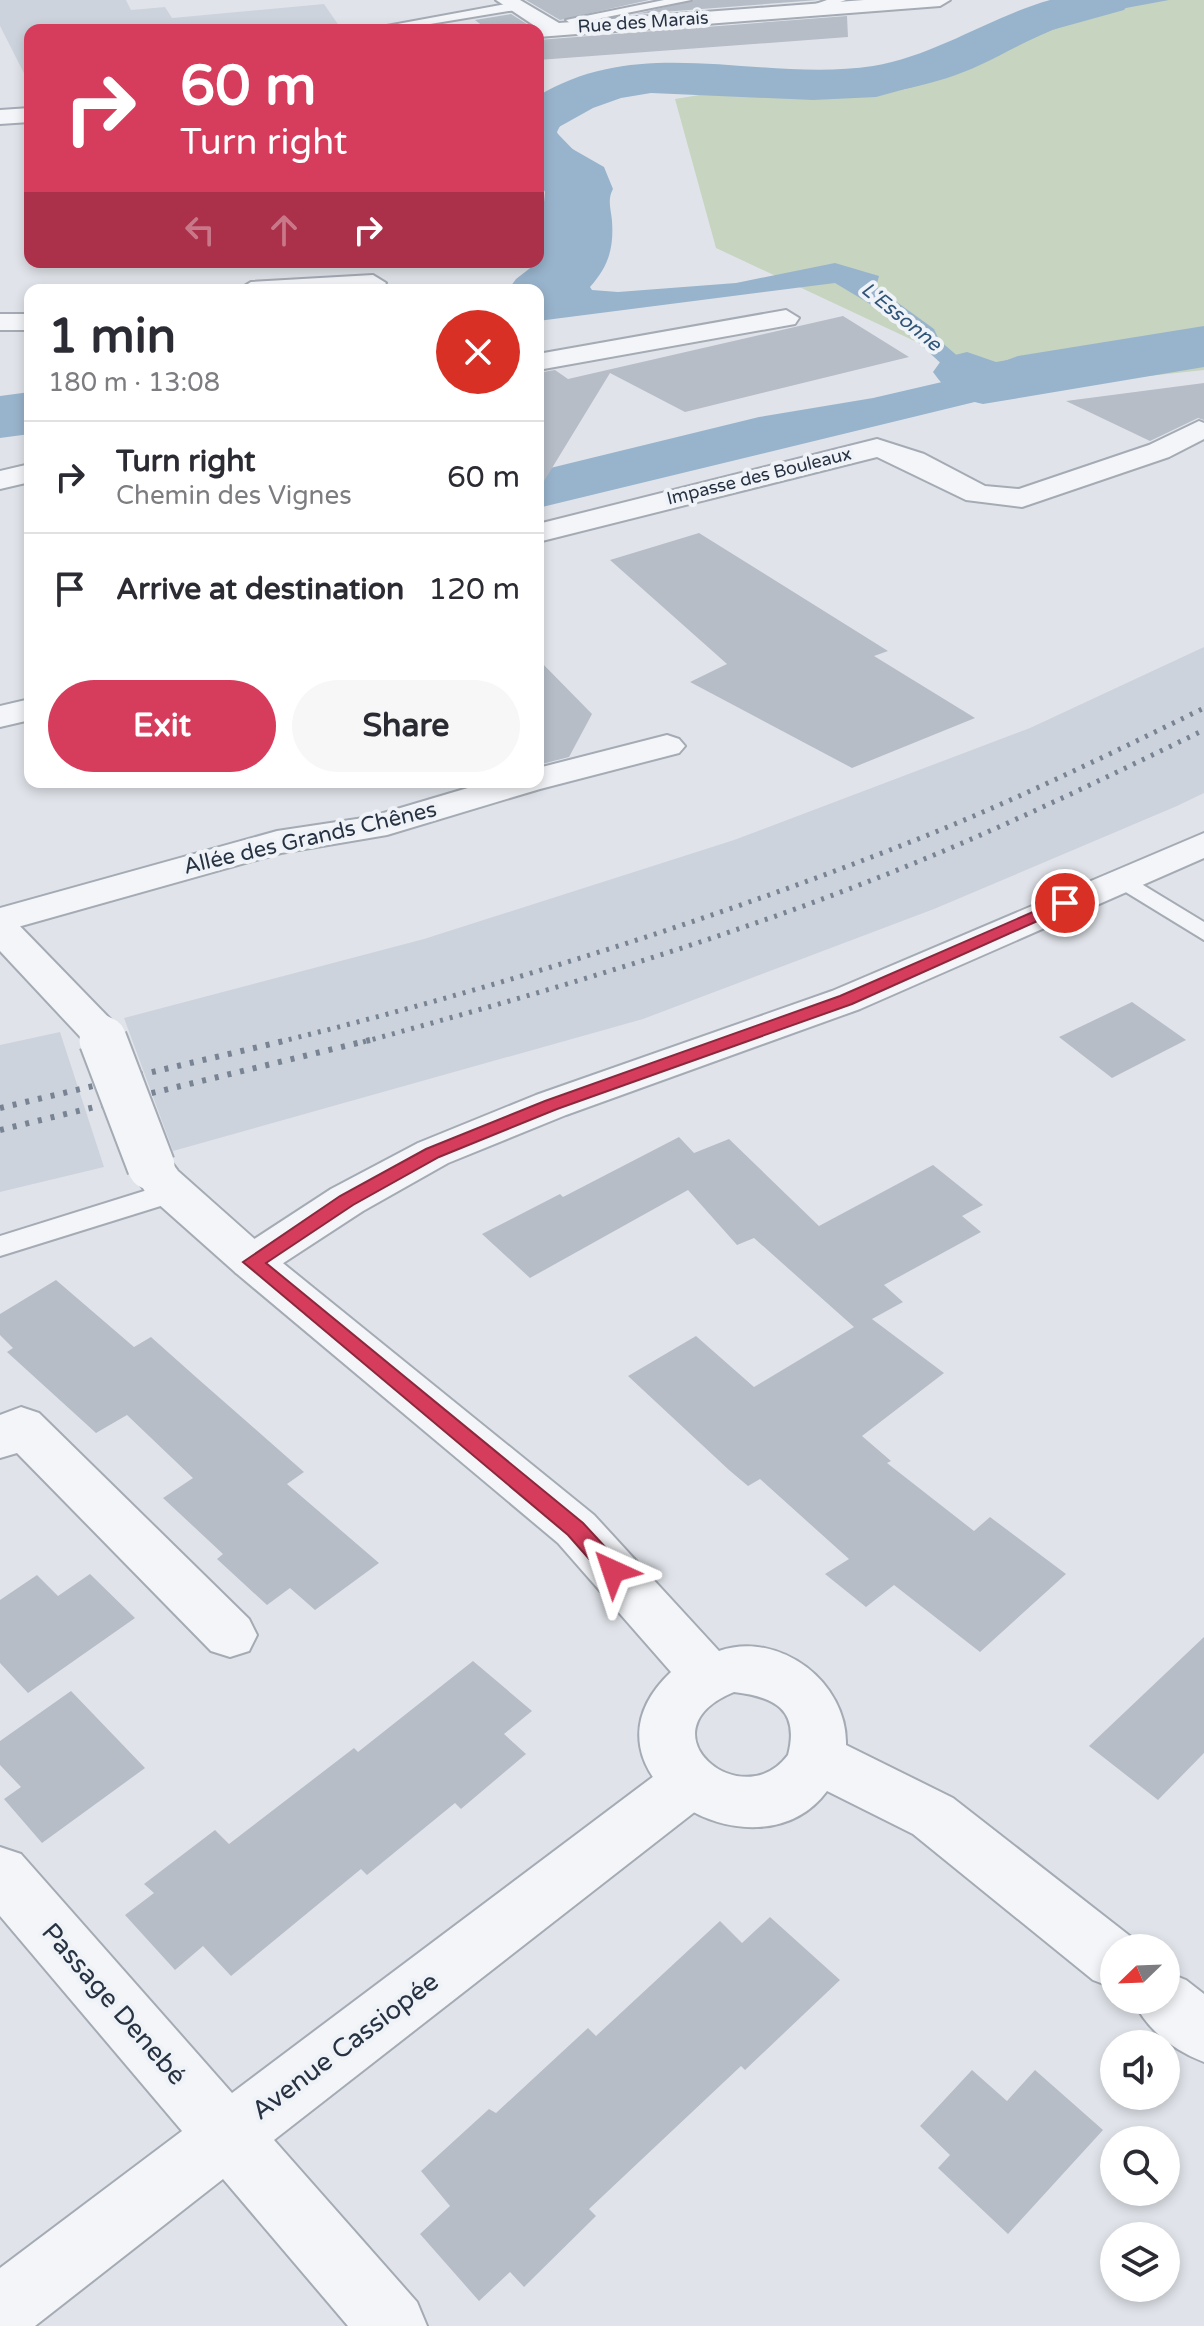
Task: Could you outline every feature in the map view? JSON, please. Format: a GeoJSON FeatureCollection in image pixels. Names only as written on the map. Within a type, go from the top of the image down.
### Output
{"type":"FeatureCollection","features":[{"type":"Feature","properties":{"kind":"street","name":"Rue des Marais"},"geometry":{"type":"LineString","coordinates":[[545,30],[940,0]]}},
{"type":"Feature","properties":{"kind":"street"},"geometry":{"type":"LineString","coordinates":[[512,3],[538,24]]}},
{"type":"Feature","properties":{"kind":"street"},"geometry":{"type":"LineString","coordinates":[[0,117],[24,115]]}},
{"type":"Feature","properties":{"kind":"street"},"geometry":{"type":"LineString","coordinates":[[356,284],[373,283]]}},
{"type":"Feature","properties":{"kind":"street"},"geometry":{"type":"LineString","coordinates":[[544,361],[786,318]]}},
{"type":"Feature","properties":{"kind":"street"},"geometry":{"type":"LineString","coordinates":[[0,322],[24,322]]}},
{"type":"Feature","properties":{"kind":"street","name":"Impasse des Bouleaux"},"geometry":{"type":"LineString","coordinates":[[544,531],[877,448],[893,450],[963,490],[1001,499],[1022,498],[1159,451],[1199,430]]}},
{"type":"Feature","properties":{"kind":"street"},"geometry":{"type":"LineString","coordinates":[[0,480],[24,474]]}},
{"type":"Feature","properties":{"kind":"street"},"geometry":{"type":"LineString","coordinates":[[0,717],[24,711]]}},
{"type":"Feature","properties":{"kind":"street"},"geometry":{"type":"LineString","coordinates":[[544,777],[667,746]]}},
{"type":"Feature","properties":{"kind":"street","name":"Allée des Grands Chênes"},"geometry":{"type":"LineString","coordinates":[[0,920],[277,842],[374,827],[507,788]]}},
{"type":"Feature","properties":{"kind":"street"},"geometry":{"type":"LineString","coordinates":[[252,1262],[347,1200],[433,1153],[551,1105],[846,1000],[1204,844]]}},
{"type":"Feature","properties":{"kind":"street"},"geometry":{"type":"LineString","coordinates":[[0,928],[100,1033],[162,1179],[252,1262],[576,1529],[707,1675]]}},
{"type":"Feature","properties":{"kind":"street"},"geometry":{"type":"LineString","coordinates":[[0,1439],[21,1426],[230,1635]]}},
{"type":"Feature","properties":{"kind":"street"},"geometry":{"type":"LineString","coordinates":[[732,1669],[770,1674],[804,1695],[821,1726],[819,1759],[801,1784],[779,1797],[753,1803],[711,1795],[690,1782],[672,1762],[667,1749],[666,1725],[671,1707],[686,1688],[707,1675],[732,1669]]}},
{"type":"Feature","properties":{"kind":"street"},"geometry":{"type":"LineString","coordinates":[[819,1759],[933,1816],[1100,1949]]}},
{"type":"Feature","properties":{"kind":"street","name":"Avenue Cassiopée"},"geometry":{"type":"LineString","coordinates":[[0,2310],[690,1782]]}},
{"type":"Feature","properties":{"kind":"street","name":"Passage Denebé"},"geometry":{"type":"LineString","coordinates":[[0,1873],[393,2326]]}},
{"type":"Feature","properties":{"kind":"street"},"geometry":{"type":"LineString","coordinates":[[1180,2013],[1204,2032]]}},
{"type":"Feature","properties":{"kind":"lane"},"geometry":{"type":"LineString","coordinates":[[579,26],[572,20],[685,0]]}},
{"type":"Feature","properties":{"kind":"lane"},"geometry":{"type":"LineString","coordinates":[[799,12],[840,0]]}},
{"type":"Feature","properties":{"kind":"lane"},"geometry":{"type":"LineString","coordinates":[[402,24],[512,3]]}},
{"type":"Feature","properties":{"kind":"lane"},"geometry":{"type":"LineString","coordinates":[[1120,878],[1204,933]]}},
{"type":"Feature","properties":{"kind":"lane"},"geometry":{"type":"LineString","coordinates":[[0,1246],[162,1179]]}},
{"type":"Feature","properties":{"kind":"shaded area"},"geometry":{"type":"Polygon","coordinates":[[[0,0],[126,0],[131,10],[165,7],[172,18],[324,4],[338,24],[24,24],[24,73],[0,26],[0,0]]]}},
{"type":"Feature","properties":{"kind":"shaded area"},"geometry":{"type":"Polygon","coordinates":[[[1204,647],[1204,793],[934,909],[643,1019],[173,1151],[124,1018],[424,939],[734,840],[1030,728],[1204,647]]]}},
{"type":"Feature","properties":{"kind":"shaded area"},"geometry":{"type":"Polygon","coordinates":[[[60,1032],[104,1167],[0,1192],[0,1045],[60,1032]]]}},
{"type":"Feature","properties":{"kind":"green space"},"geometry":{"type":"Polygon","coordinates":[[[1081,0],[1204,0],[1204,370],[1019,390],[716,248],[675,99],[908,61],[1081,0]]]}},
{"type":"Feature","properties":{"kind":"water"},"geometry":{"type":"Polygon","coordinates":[[[1107,0],[1169,0],[1076,21],[964,72],[911,88],[839,96],[686,84],[644,86],[607,93],[576,108],[557,132],[562,143],[604,167],[613,189],[610,201],[611,249],[605,265],[590,287],[592,290],[618,292],[736,283],[835,263],[879,276],[876,287],[934,329],[939,340],[975,371],[960,374],[948,370],[890,316],[835,283],[544,320],[544,287],[558,275],[569,256],[574,192],[568,177],[544,152],[544,115],[574,97],[612,83],[651,78],[691,77],[813,85],[876,81],[920,69],[1066,10],[1107,0]]]}},
{"type":"Feature","properties":{"kind":"water"},"geometry":{"type":"Polygon","coordinates":[[[1204,326],[1204,365],[983,400],[544,507],[544,470],[759,417],[873,398],[998,369],[999,363],[1018,356],[1204,326]]]}},
{"type":"Feature","properties":{"kind":"building"},"geometry":{"type":"Polygon","coordinates":[[[526,0],[649,0],[560,20],[526,0]]]}},
{"type":"Feature","properties":{"kind":"building"},"geometry":{"type":"Polygon","coordinates":[[[694,0],[818,0],[636,14],[694,0]]]}},
{"type":"Feature","properties":{"kind":"building"},"geometry":{"type":"Polygon","coordinates":[[[511,14],[527,24],[480,24],[475,20],[511,14]]]}},
{"type":"Feature","properties":{"kind":"building"},"geometry":{"type":"Polygon","coordinates":[[[847,16],[848,37],[544,60],[544,40],[847,16]]]}},
{"type":"Feature","properties":{"kind":"building"},"geometry":{"type":"Polygon","coordinates":[[[843,316],[909,357],[685,412],[610,373],[544,481],[544,372],[555,370],[568,379],[843,316]]]}},
{"type":"Feature","properties":{"kind":"building"},"geometry":{"type":"Polygon","coordinates":[[[1204,383],[1204,420],[1198,418],[1150,441],[1066,401],[1204,383]]]}},
{"type":"Feature","properties":{"kind":"building"},"geometry":{"type":"Polygon","coordinates":[[[699,533],[888,651],[874,656],[975,718],[852,768],[690,682],[727,664],[610,560],[699,533]]]}},
{"type":"Feature","properties":{"kind":"building"},"geometry":{"type":"Polygon","coordinates":[[[544,665],[592,714],[569,757],[544,763],[544,665]]]}},
{"type":"Feature","properties":{"kind":"building"},"geometry":{"type":"Polygon","coordinates":[[[1132,1002],[1186,1040],[1112,1078],[1059,1037],[1132,1002]]]}},
{"type":"Feature","properties":{"kind":"building"},"geometry":{"type":"Polygon","coordinates":[[[679,1137],[694,1153],[729,1139],[819,1226],[933,1165],[983,1205],[962,1216],[981,1232],[884,1285],[903,1302],[872,1319],[944,1373],[862,1436],[891,1461],[887,1463],[974,1531],[990,1517],[1066,1574],[980,1652],[894,1585],[866,1607],[825,1574],[849,1559],[760,1479],[748,1486],[628,1376],[696,1336],[754,1387],[854,1327],[754,1238],[737,1245],[688,1190],[530,1278],[482,1234],[560,1194],[563,1197],[679,1137]]]}},
{"type":"Feature","properties":{"kind":"building"},"geometry":{"type":"Polygon","coordinates":[[[56,1280],[134,1347],[151,1337],[304,1472],[287,1484],[379,1563],[315,1610],[290,1588],[267,1605],[217,1559],[223,1554],[163,1498],[193,1478],[127,1415],[96,1433],[7,1352],[13,1348],[0,1335],[0,1314],[56,1280]]]}},
{"type":"Feature","properties":{"kind":"building"},"geometry":{"type":"Polygon","coordinates":[[[90,1574],[135,1618],[28,1693],[0,1663],[0,1600],[37,1575],[58,1596],[90,1574]]]}},
{"type":"Feature","properties":{"kind":"building"},"geometry":{"type":"Polygon","coordinates":[[[1204,1637],[1204,1753],[1158,1800],[1089,1746],[1204,1637]]]}},
{"type":"Feature","properties":{"kind":"building"},"geometry":{"type":"Polygon","coordinates":[[[473,1661],[532,1711],[504,1734],[526,1754],[461,1809],[455,1803],[367,1875],[361,1869],[231,1976],[203,1946],[175,1970],[125,1915],[154,1893],[144,1884],[215,1830],[229,1844],[354,1748],[358,1752],[473,1661]]]}},
{"type":"Feature","properties":{"kind":"building"},"geometry":{"type":"Polygon","coordinates":[[[71,1691],[145,1768],[42,1843],[4,1799],[21,1787],[0,1765],[0,1741],[71,1691]]]}},
{"type":"Feature","properties":{"kind":"building"},"geometry":{"type":"Polygon","coordinates":[[[770,1917],[840,1980],[745,2070],[741,2066],[589,2209],[596,2216],[524,2287],[510,2272],[479,2301],[420,2234],[450,2206],[421,2171],[489,2109],[496,2113],[588,2028],[596,2036],[720,1921],[742,1943],[770,1917]]]}},
{"type":"Feature","properties":{"kind":"building"},"geometry":{"type":"Polygon","coordinates":[[[972,2070],[1007,2101],[1035,2070],[1100,2127],[1100,2133],[1008,2234],[938,2168],[950,2155],[920,2126],[972,2070]]]}},
{"type":"Feature","properties":{"kind":"waterway","name":"L'Essonne"},"geometry":{"type":"LineString","coordinates":[[544,115],[574,97],[612,83],[651,78],[691,77],[813,85],[876,81],[941,61],[1035,20],[1107,0]]}},
{"type":"Feature","properties":{"kind":"waterway","name":"L'Essonne"},"geometry":{"type":"LineString","coordinates":[[544,152],[568,177],[574,192],[569,256],[558,275],[544,287]]}},
{"type":"Feature","properties":{"kind":"waterway","name":"L'Essonne"},"geometry":{"type":"LineString","coordinates":[[967,372],[983,384],[1204,347]]}},
{"type":"Feature","properties":{"kind":"waterway","name":"L'Essonne"},"geometry":{"type":"LineString","coordinates":[[0,417],[24,414]]}},
{"type":"Feature","properties":{"kind":"railway"},"geometry":{"type":"LineString","coordinates":[[279,1042],[440,1000],[599,952],[835,871],[987,810],[1204,708]]}},
{"type":"Feature","properties":{"kind":"railway"},"geometry":{"type":"LineString","coordinates":[[363,1042],[643,961],[849,889],[990,831],[1204,730]]}},
{"type":"Feature","properties":{"kind":"railway"},"geometry":{"type":"LineString","coordinates":[[0,1108],[288,1040]]}},
{"type":"Feature","properties":{"kind":"railway"},"geometry":{"type":"LineString","coordinates":[[0,1130],[370,1040]]}},
{"type":"Feature","properties":{"kind":"route"},"geometry":{"type":"LineString","coordinates":[[613,1571],[576,1529],[252,1262],[347,1200],[433,1153],[551,1105],[846,1000],[1065,903]]}}]}
